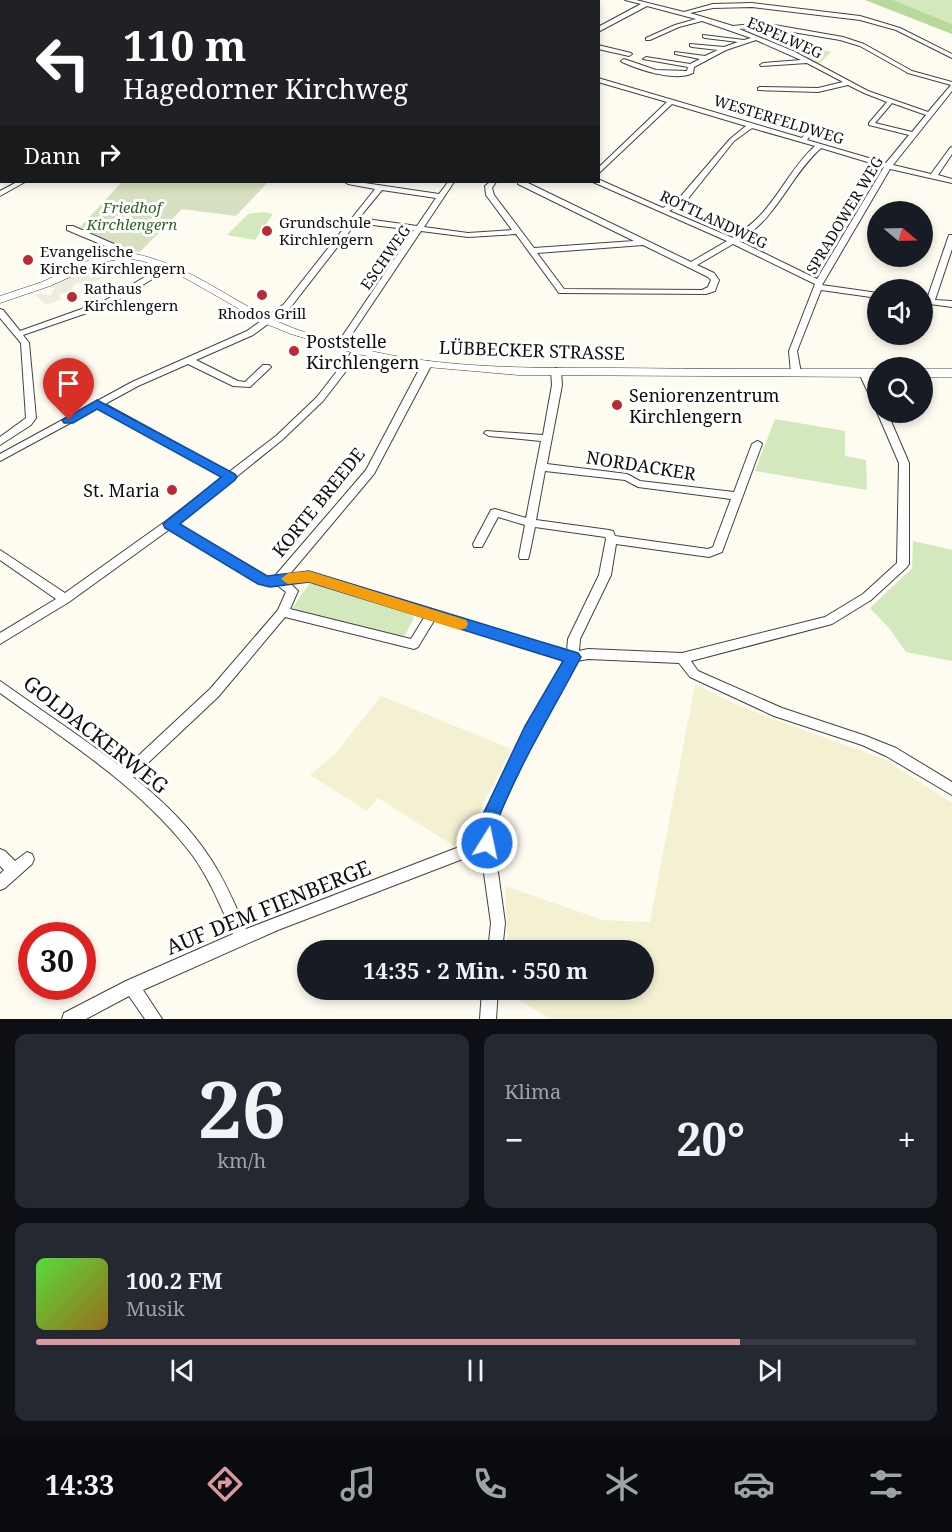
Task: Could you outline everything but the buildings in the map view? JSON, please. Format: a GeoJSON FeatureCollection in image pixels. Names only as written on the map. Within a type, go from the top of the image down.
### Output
{"type":"FeatureCollection","features":[{"type":"Feature","properties":{"kind":"street","name":"ESPELWEG"},"geometry":{"type":"LineString","coordinates":[[628,0],[685,13],[732,28],[808,61],[848,83],[891,102],[928,114]]}},
{"type":"Feature","properties":{"kind":"street"},"geometry":{"type":"LineString","coordinates":[[600,29],[646,4]]}},
{"type":"Feature","properties":{"kind":"street"},"geometry":{"type":"LineString","coordinates":[[685,13],[713,6],[738,4],[845,16],[898,29],[952,56]]}},
{"type":"Feature","properties":{"kind":"street"},"geometry":{"type":"LineString","coordinates":[[648,39],[677,26],[703,19]]}},
{"type":"Feature","properties":{"kind":"street"},"geometry":{"type":"LineString","coordinates":[[732,28],[763,25],[841,38],[862,45],[910,72],[952,86]]}},
{"type":"Feature","properties":{"kind":"street"},"geometry":{"type":"LineString","coordinates":[[705,36],[745,42]]}},
{"type":"Feature","properties":{"kind":"street"},"geometry":{"type":"LineString","coordinates":[[646,59],[692,66],[724,49],[756,38]]}},
{"type":"Feature","properties":{"kind":"street"},"geometry":{"type":"LineString","coordinates":[[693,45],[724,49]]}},
{"type":"Feature","properties":{"kind":"street"},"geometry":{"type":"LineString","coordinates":[[600,47],[629,54]]}},
{"type":"Feature","properties":{"kind":"street"},"geometry":{"type":"LineString","coordinates":[[677,54],[705,58]]}},
{"type":"Feature","properties":{"kind":"street"},"geometry":{"type":"LineString","coordinates":[[624,61],[640,69],[682,74],[690,73],[692,66]]}},
{"type":"Feature","properties":{"kind":"street"},"geometry":{"type":"LineString","coordinates":[[762,65],[808,61]]}},
{"type":"Feature","properties":{"kind":"street","name":"WESTERFELDWEG"},"geometry":{"type":"LineString","coordinates":[[602,81],[888,166],[952,182]]}},
{"type":"Feature","properties":{"kind":"street"},"geometry":{"type":"LineString","coordinates":[[760,90],[818,90],[848,83]]}},
{"type":"Feature","properties":{"kind":"street","name":"SPRADOWER WEG"},"geometry":{"type":"LineString","coordinates":[[796,373],[793,351],[818,285],[888,166],[952,86]]}},
{"type":"Feature","properties":{"kind":"street"},"geometry":{"type":"LineString","coordinates":[[600,170],[672,101]]}},
{"type":"Feature","properties":{"kind":"street"},"geometry":{"type":"LineString","coordinates":[[891,102],[871,124],[913,134]]}},
{"type":"Feature","properties":{"kind":"street"},"geometry":{"type":"LineString","coordinates":[[665,210],[684,198],[732,140],[752,125]]}},
{"type":"Feature","properties":{"kind":"street"},"geometry":{"type":"LineString","coordinates":[[803,141],[813,127]]}},
{"type":"Feature","properties":{"kind":"street"},"geometry":{"type":"LineString","coordinates":[[692,265],[733,241],[760,221],[805,157],[819,146]]}},
{"type":"Feature","properties":{"kind":"street"},"geometry":{"type":"LineString","coordinates":[[933,177],[952,149]]}},
{"type":"Feature","properties":{"kind":"street"},"geometry":{"type":"LineString","coordinates":[[0,194],[15,183]]}},
{"type":"Feature","properties":{"kind":"street"},"geometry":{"type":"LineString","coordinates":[[354,183],[441,196]]}},
{"type":"Feature","properties":{"kind":"street","name":"ESCHWEG"},"geometry":{"type":"LineString","coordinates":[[339,346],[420,231],[450,183]]}},
{"type":"Feature","properties":{"kind":"street"},"geometry":{"type":"LineString","coordinates":[[492,183],[488,191],[560,289],[566,292],[703,292],[712,289],[714,278],[692,265],[523,183]]}},
{"type":"Feature","properties":{"kind":"street","name":"ROTTLANDWEG"},"geometry":{"type":"LineString","coordinates":[[599,183],[733,241],[818,285],[867,294]]}},
{"type":"Feature","properties":{"kind":"street"},"geometry":{"type":"LineString","coordinates":[[0,458],[97,404],[250,333],[268,321],[287,306],[380,187]]}},
{"type":"Feature","properties":{"kind":"street"},"geometry":{"type":"LineString","coordinates":[[354,220],[420,231],[482,235],[516,232]]}},
{"type":"Feature","properties":{"kind":"street"},"geometry":{"type":"LineString","coordinates":[[70,228],[113,247],[116,255]]}},
{"type":"Feature","properties":{"kind":"street"},"geometry":{"type":"LineString","coordinates":[[933,284],[952,237]]}},
{"type":"Feature","properties":{"kind":"street"},"geometry":{"type":"LineString","coordinates":[[531,251],[645,242]]}},
{"type":"Feature","properties":{"kind":"street","name":"LÜBBECKER STRASSE"},"geometry":{"type":"LineString","coordinates":[[0,300],[40,286],[100,259],[116,255],[134,256],[168,267],[217,290],[268,321],[357,351],[427,364],[506,371],[864,373]]}},
{"type":"Feature","properties":{"kind":"street"},"geometry":{"type":"LineString","coordinates":[[18,334],[107,303],[168,267]]}},
{"type":"Feature","properties":{"kind":"street"},"geometry":{"type":"LineString","coordinates":[[933,303],[952,304]]}},
{"type":"Feature","properties":{"kind":"street"},"geometry":{"type":"LineString","coordinates":[[0,312],[25,343],[31,418],[28,423],[0,442]]}},
{"type":"Feature","properties":{"kind":"street"},"geometry":{"type":"LineString","coordinates":[[0,639],[65,599],[170,524],[279,438],[320,399],[357,351]]}},
{"type":"Feature","properties":{"kind":"street"},"geometry":{"type":"LineString","coordinates":[[188,360],[236,384],[247,386],[266,367]]}},
{"type":"Feature","properties":{"kind":"street","name":"KORTE BREEDE"},"geometry":{"type":"LineString","coordinates":[[283,612],[292,591],[278,580],[370,472],[427,364]]}},
{"type":"Feature","properties":{"kind":"street"},"geometry":{"type":"LineString","coordinates":[[524,556],[556,385],[556,371]]}},
{"type":"Feature","properties":{"kind":"street"},"geometry":{"type":"LineString","coordinates":[[864,373],[867,379]]}},
{"type":"Feature","properties":{"kind":"street"},"geometry":{"type":"LineString","coordinates":[[933,373],[952,373]]}},
{"type":"Feature","properties":{"kind":"street"},"geometry":{"type":"LineString","coordinates":[[97,404],[230,477]]}},
{"type":"Feature","properties":{"kind":"street"},"geometry":{"type":"LineString","coordinates":[[170,524],[263,580],[309,576],[573,657],[588,654],[682,658],[828,621],[867,597],[903,564],[904,463],[887,423]]}},
{"type":"Feature","properties":{"kind":"street"},"geometry":{"type":"LineString","coordinates":[[489,433],[545,438]]}},
{"type":"Feature","properties":{"kind":"street"},"geometry":{"type":"LineString","coordinates":[[610,539],[709,553],[718,549],[757,444]]}},
{"type":"Feature","properties":{"kind":"street","name":"NORDACKER"},"geometry":{"type":"LineString","coordinates":[[540,467],[627,477],[638,484],[738,496]]}},
{"type":"Feature","properties":{"kind":"street"},"geometry":{"type":"LineString","coordinates":[[478,544],[495,513],[531,524],[609,534],[610,539],[605,575],[574,639],[573,657],[531,731],[487,825],[487,843],[498,923],[496,940]]}},
{"type":"Feature","properties":{"kind":"street"},"geometry":{"type":"LineString","coordinates":[[0,554],[65,599]]}},
{"type":"Feature","properties":{"kind":"street"},"geometry":{"type":"LineString","coordinates":[[123,778],[214,693],[283,612],[414,644],[430,615]]}},
{"type":"Feature","properties":{"kind":"street"},"geometry":{"type":"LineString","coordinates":[[682,658],[694,674],[778,712],[866,741],[891,752],[952,789]]}},
{"type":"Feature","properties":{"kind":"street","name":"GOLDACKERWEG"},"geometry":{"type":"LineString","coordinates":[[0,686],[123,778],[161,810],[197,851],[214,876],[242,937]]}},
{"type":"Feature","properties":{"kind":"street","name":"AUF DEM FIENBERGE"},"geometry":{"type":"LineString","coordinates":[[70,1019],[131,986],[242,937],[487,843]]}},
{"type":"Feature","properties":{"kind":"street"},"geometry":{"type":"LineString","coordinates":[[0,856],[14,870]]}},
{"type":"Feature","properties":{"kind":"street"},"geometry":{"type":"LineString","coordinates":[[0,883],[27,859]]}},
{"type":"Feature","properties":{"kind":"street"},"geometry":{"type":"LineString","coordinates":[[131,986],[154,1019]]}},
{"type":"Feature","properties":{"kind":"street"},"geometry":{"type":"LineString","coordinates":[[488,1019],[489,1000]]}},
{"type":"Feature","properties":{"kind":"shaded area"},"geometry":{"type":"Polygon","coordinates":[[[102,261],[93,276],[104,278],[90,283],[76,283],[70,291],[58,295],[62,299],[46,305],[35,294],[51,295],[55,288],[47,287],[102,261]]]}},
{"type":"Feature","properties":{"kind":"shaded area"},"geometry":{"type":"Polygon","coordinates":[[[695,684],[733,703],[884,759],[952,803],[952,1019],[550,1019],[519,1000],[654,1000],[654,940],[507,940],[505,886],[603,920],[650,922],[695,684]]]}},
{"type":"Feature","properties":{"kind":"shaded area"},"geometry":{"type":"Polygon","coordinates":[[[381,696],[512,749],[467,834],[454,846],[378,798],[367,811],[310,775],[335,754],[381,696]]]}},
{"type":"Feature","properties":{"kind":"green space"},"geometry":{"type":"Polygon","coordinates":[[[865,0],[893,0],[952,24],[952,34],[865,0]]]}},
{"type":"Feature","properties":{"kind":"green space"},"geometry":{"type":"Polygon","coordinates":[[[893,0],[952,0],[952,24],[893,0]]]}},
{"type":"Feature","properties":{"kind":"green space"},"geometry":{"type":"Polygon","coordinates":[[[775,36],[831,52],[819,64],[763,38],[775,36]]]}},
{"type":"Feature","properties":{"kind":"green space","name":"Friedhof Kirchlengern"},"geometry":{"type":"Polygon","coordinates":[[[121,183],[267,183],[236,216],[182,209],[140,252],[124,249],[80,227],[121,183]]]}},
{"type":"Feature","properties":{"kind":"green space"},"geometry":{"type":"Polygon","coordinates":[[[264,212],[273,214],[255,240],[227,235],[248,214],[264,212]]]}},
{"type":"Feature","properties":{"kind":"green space"},"geometry":{"type":"Polygon","coordinates":[[[775,419],[845,431],[845,456],[866,460],[867,490],[755,471],[775,419]]]}},
{"type":"Feature","properties":{"kind":"green space"},"geometry":{"type":"Polygon","coordinates":[[[913,541],[952,550],[952,661],[906,652],[889,628],[870,608],[912,568],[913,541]]]}},
{"type":"Feature","properties":{"kind":"green space"},"geometry":{"type":"Polygon","coordinates":[[[314,583],[412,615],[414,618],[405,635],[399,637],[294,611],[293,607],[309,584],[314,583]]]}},
{"type":"Feature","properties":{"kind":"slow traffic"},"geometry":{"type":"LineString","coordinates":[[288,579],[309,576],[460,624]]}},
{"type":"Feature","properties":{"kind":"place","name":"Grundschule Kirchlengern"},"geometry":{"type":"Point","coordinates":[267,231]}},
{"type":"Feature","properties":{"kind":"place","name":"Evangelische Kirche Kirchlengern"},"geometry":{"type":"Point","coordinates":[28,260]}},
{"type":"Feature","properties":{"kind":"place","name":"Rhodos Grill"},"geometry":{"type":"Point","coordinates":[262,295]}},
{"type":"Feature","properties":{"kind":"place","name":"Rathaus Kirchlengern"},"geometry":{"type":"Point","coordinates":[72,297]}},
{"type":"Feature","properties":{"kind":"place","name":"Poststelle Kirchlengern"},"geometry":{"type":"Point","coordinates":[294,351]}},
{"type":"Feature","properties":{"kind":"place","name":"Seniorenzentrum Kirchlengern"},"geometry":{"type":"Point","coordinates":[617,405]}},
{"type":"Feature","properties":{"kind":"place","name":"St. Maria"},"geometry":{"type":"Point","coordinates":[172,490]}},
{"type":"Feature","properties":{"kind":"route"},"geometry":{"type":"LineString","coordinates":[[69,420],[97,404],[230,477],[170,524],[263,580],[270,582],[309,576],[573,657],[531,731],[487,825],[487,843]]}}]}
